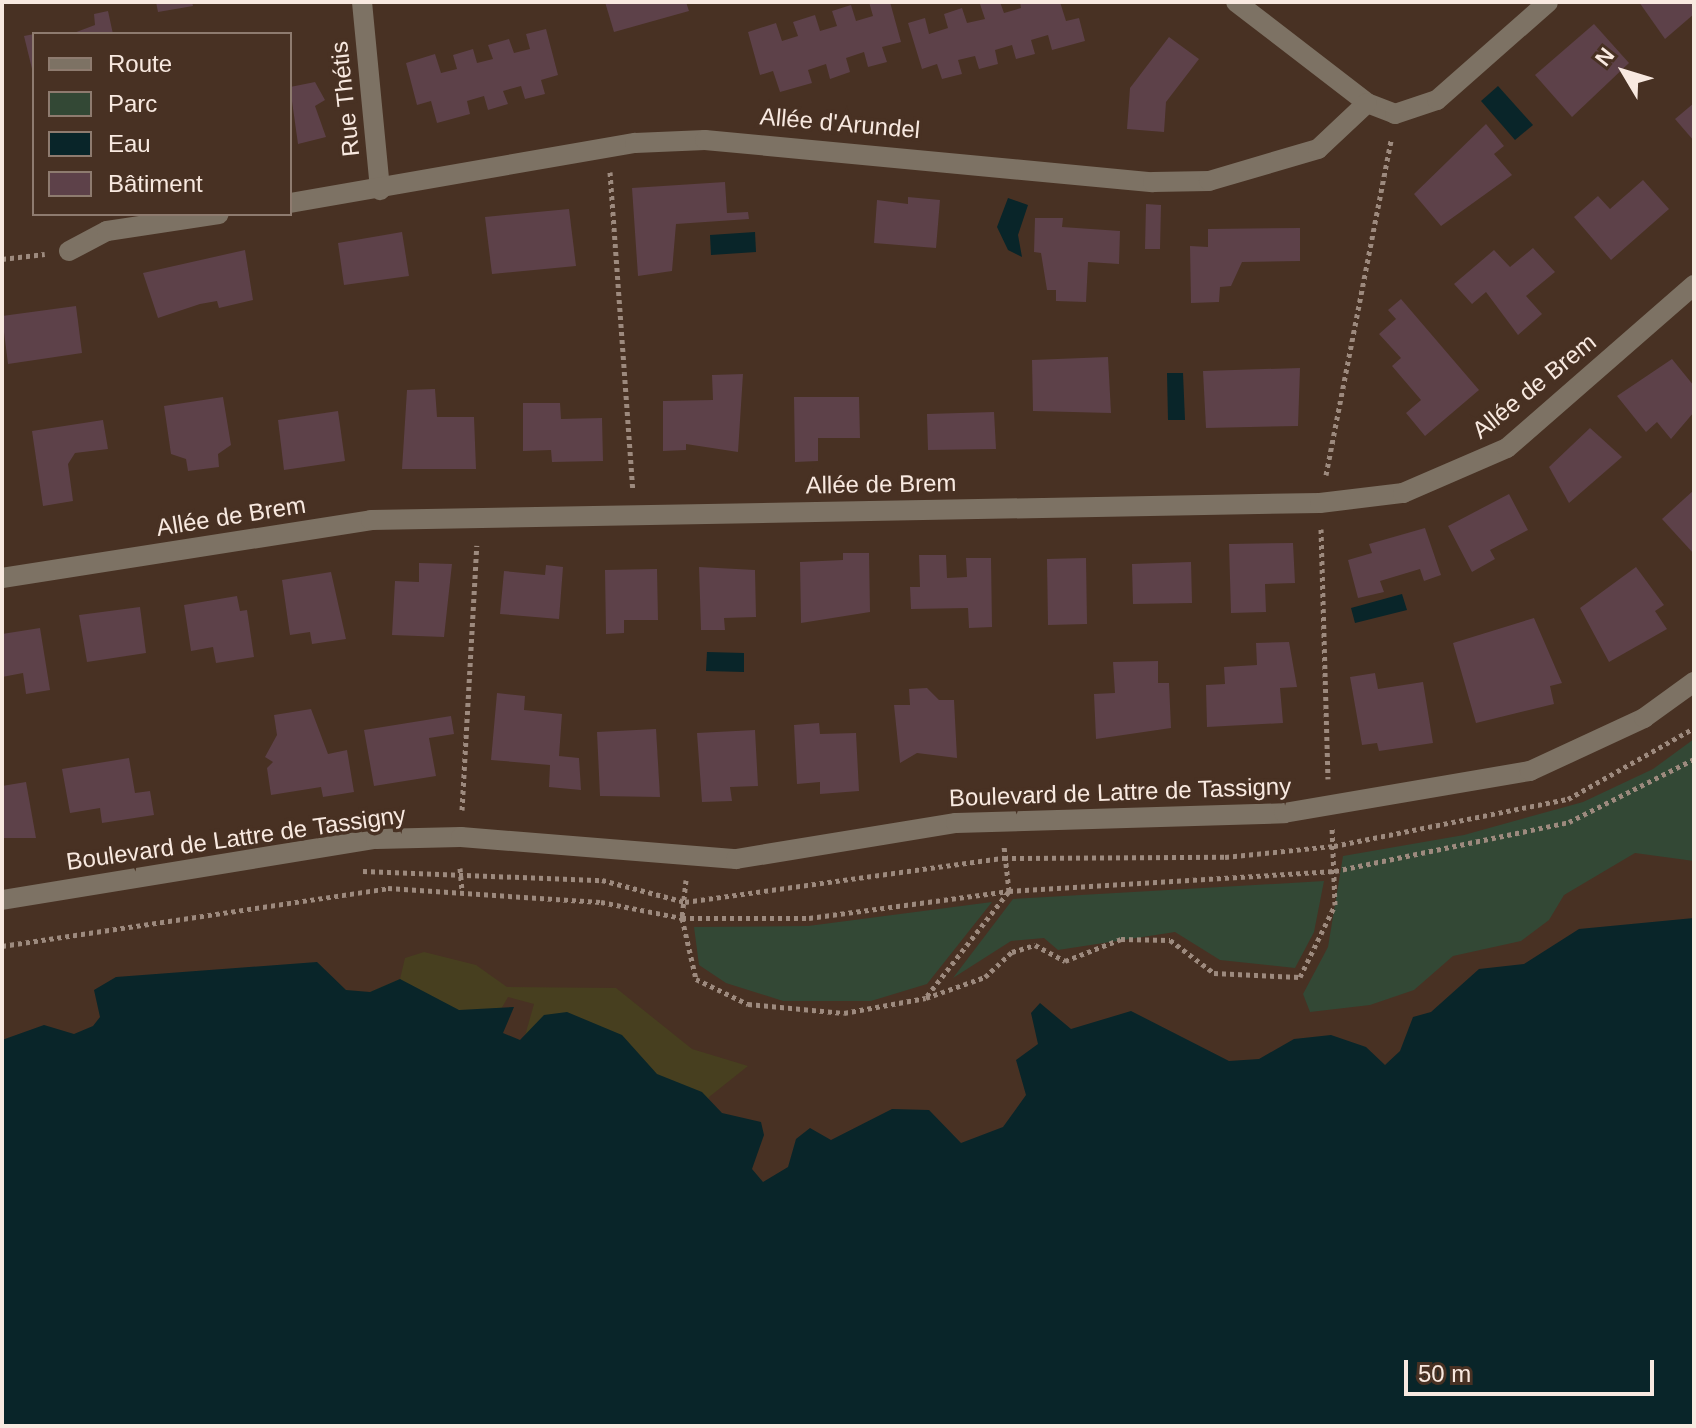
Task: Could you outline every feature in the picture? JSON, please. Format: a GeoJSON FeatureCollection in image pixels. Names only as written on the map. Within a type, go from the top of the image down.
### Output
{"type":"FeatureCollection","features":[{"type":"Feature","properties":{"kind":"street","name":"Rue Thétis"},"geometry":{"type":"LineString","coordinates":[[362,2],[380,190]]}},
{"type":"Feature","properties":{"kind":"street"},"geometry":{"type":"LineString","coordinates":[[1236,2],[1367,103],[1395,114],[1437,100],[1548,2]]}},
{"type":"Feature","properties":{"kind":"street","name":"Allée d'Arundel"},"geometry":{"type":"LineString","coordinates":[[292,203],[380,190],[608,148],[784,142],[1153,182],[1209,181],[1318,149],[1367,103]]}},
{"type":"Feature","properties":{"kind":"street"},"geometry":{"type":"LineString","coordinates":[[69,251],[107,231],[206,216]]}},
{"type":"Feature","properties":{"kind":"street","name":"Allée de Brem"},"geometry":{"type":"LineString","coordinates":[[2,578],[371,520],[1320,503],[1403,493],[1507,448],[1694,285]]}},
{"type":"Feature","properties":{"kind":"street","name":"Boulevard de Lattre de Tassigny"},"geometry":{"type":"LineString","coordinates":[[2,900],[334,845],[461,837],[687,859],[736,859],[1004,821],[1329,807],[1530,771],[1644,718],[1694,682]]}},
{"type":"Feature","properties":{"kind":"path"},"geometry":{"type":"LineString","coordinates":[[687,859],[682,918],[696,979],[748,1004],[844,1013],[926,998],[985,977],[1012,952],[1035,945],[1065,961],[1121,939],[1170,940],[1214,973],[1300,977],[1335,905],[1320,503],[1395,114]]}},
{"type":"Feature","properties":{"kind":"path"},"geometry":{"type":"LineString","coordinates":[[608,148],[635,514]]}},
{"type":"Feature","properties":{"kind":"path"},"geometry":{"type":"LineString","coordinates":[[2,259],[69,251]]}},
{"type":"Feature","properties":{"kind":"path"},"geometry":{"type":"LineString","coordinates":[[462,891],[461,837],[479,520]]}},
{"type":"Feature","properties":{"kind":"path"},"geometry":{"type":"LineString","coordinates":[[2,946],[281,900],[388,888],[601,902],[682,918],[809,918],[1009,891],[1335,871],[1569,822],[1694,759]]}},
{"type":"Feature","properties":{"kind":"path"},"geometry":{"type":"LineString","coordinates":[[926,998],[1009,891],[1004,821]]}},
{"type":"Feature","properties":{"kind":"green space"},"geometry":{"type":"Polygon","coordinates":[[[1694,739],[1694,861],[1635,853],[1564,895],[1549,920],[1521,941],[1453,956],[1414,990],[1370,1005],[1310,1012],[1303,994],[1328,947],[1343,856],[1464,835],[1583,802],[1653,769],[1694,739]]]}},
{"type":"Feature","properties":{"kind":"green space"},"geometry":{"type":"Polygon","coordinates":[[[1324,881],[1314,932],[1295,968],[1220,960],[1175,932],[1058,950],[1044,938],[1011,941],[953,978],[1013,899],[1324,881]]]}},
{"type":"Feature","properties":{"kind":"green space"},"geometry":{"type":"Polygon","coordinates":[[[992,902],[927,984],[871,1001],[783,1001],[726,983],[699,965],[694,927],[808,926],[992,902]]]}},
{"type":"Feature","properties":{"kind":"sand"},"geometry":{"type":"Polygon","coordinates":[[[424,952],[476,965],[507,987],[616,988],[692,1049],[748,1066],[709,1097],[699,1129],[519,1057],[534,1004],[508,997],[481,1044],[370,992],[400,979],[405,958],[424,952]]]}},
{"type":"Feature","properties":{"kind":"water"},"geometry":{"type":"Polygon","coordinates":[[[1498,86],[1533,125],[1515,140],[1481,101],[1498,86]]]}},
{"type":"Feature","properties":{"kind":"water"},"geometry":{"type":"Polygon","coordinates":[[[1008,198],[1028,205],[1018,235],[1022,257],[1008,250],[997,227],[1008,198]]]}},
{"type":"Feature","properties":{"kind":"water"},"geometry":{"type":"Polygon","coordinates":[[[755,232],[756,252],[711,255],[710,235],[755,232]]]}},
{"type":"Feature","properties":{"kind":"water"},"geometry":{"type":"Polygon","coordinates":[[[1167,373],[1183,373],[1185,420],[1168,420],[1167,373]]]}},
{"type":"Feature","properties":{"kind":"water"},"geometry":{"type":"Polygon","coordinates":[[[1402,594],[1407,610],[1355,623],[1351,608],[1402,594]]]}},
{"type":"Feature","properties":{"kind":"water"},"geometry":{"type":"Polygon","coordinates":[[[707,652],[744,653],[744,672],[706,671],[707,652]]]}},
{"type":"Feature","properties":{"kind":"water"},"geometry":{"type":"Polygon","coordinates":[[[1694,918],[1694,1426],[2,1426],[2,1040],[44,1025],[74,1034],[93,1026],[100,1017],[94,990],[116,977],[317,962],[346,990],[370,992],[400,979],[459,1010],[514,1007],[503,1033],[520,1040],[544,1015],[567,1012],[622,1035],[657,1074],[702,1092],[722,1113],[761,1122],[764,1135],[752,1169],[763,1182],[788,1167],[796,1139],[810,1128],[831,1140],[892,1109],[929,1110],[961,1143],[1003,1127],[1026,1095],[1016,1060],[1038,1044],[1031,1013],[1040,1003],[1071,1029],[1131,1011],[1229,1061],[1259,1059],[1294,1039],[1331,1035],[1366,1047],[1385,1065],[1400,1051],[1413,1017],[1431,1012],[1479,969],[1524,964],[1579,929],[1694,918]]]}},
{"type":"Feature","properties":{"kind":"building"},"geometry":{"type":"Polygon","coordinates":[[[156,2],[192,2],[193,6],[158,12],[156,2]]]}},
{"type":"Feature","properties":{"kind":"building"},"geometry":{"type":"Polygon","coordinates":[[[605,2],[686,2],[689,11],[614,32],[605,2]]]}},
{"type":"Feature","properties":{"kind":"building"},"geometry":{"type":"Polygon","coordinates":[[[869,2],[890,2],[901,42],[882,47],[887,62],[868,67],[864,52],[846,58],[850,72],[830,79],[826,64],[808,70],[812,83],[780,92],[773,71],[760,75],[748,32],[776,23],[782,41],[798,36],[793,22],[815,15],[820,31],[837,26],[832,11],[851,5],[856,21],[873,16],[869,2]]]}},
{"type":"Feature","properties":{"kind":"building"},"geometry":{"type":"Polygon","coordinates":[[[1000,2],[1004,13],[1021,8],[1020,2],[1060,2],[1066,21],[1079,18],[1085,41],[1052,50],[1048,35],[1031,40],[1035,54],[1016,59],[1012,45],[995,50],[998,64],[979,69],[975,56],[958,60],[962,74],[942,79],[937,64],[922,69],[908,23],[925,18],[929,34],[948,28],[944,14],[962,8],[967,23],[985,19],[980,4],[1000,2]]]}},
{"type":"Feature","properties":{"kind":"building"},"geometry":{"type":"Polygon","coordinates":[[[1639,2],[1694,2],[1694,14],[1665,39],[1639,2]]]}},
{"type":"Feature","properties":{"kind":"building"},"geometry":{"type":"Polygon","coordinates":[[[108,11],[113,32],[76,32],[95,25],[94,14],[108,11]]]}},
{"type":"Feature","properties":{"kind":"building"},"geometry":{"type":"Polygon","coordinates":[[[1594,24],[1629,63],[1572,117],[1535,75],[1594,24]]]}},
{"type":"Feature","properties":{"kind":"building"},"geometry":{"type":"Polygon","coordinates":[[[546,29],[558,75],[541,80],[545,94],[525,99],[521,86],[503,91],[508,104],[488,110],[484,96],[467,101],[470,114],[437,123],[431,101],[417,105],[406,63],[435,54],[441,73],[457,69],[453,55],[473,49],[477,63],[493,59],[488,45],[509,39],[514,53],[530,49],[526,34],[546,29]]]}},
{"type":"Feature","properties":{"kind":"building"},"geometry":{"type":"Polygon","coordinates":[[[32,34],[32,69],[24,36],[32,34]]]}},
{"type":"Feature","properties":{"kind":"building"},"geometry":{"type":"Polygon","coordinates":[[[1169,37],[1199,59],[1166,102],[1164,132],[1127,129],[1130,88],[1169,37]]]}},
{"type":"Feature","properties":{"kind":"building"},"geometry":{"type":"Polygon","coordinates":[[[315,82],[325,100],[315,106],[326,137],[298,144],[292,87],[315,82]]]}},
{"type":"Feature","properties":{"kind":"building"},"geometry":{"type":"Polygon","coordinates":[[[1694,103],[1694,141],[1675,119],[1694,103]]]}},
{"type":"Feature","properties":{"kind":"building"},"geometry":{"type":"Polygon","coordinates":[[[1486,124],[1504,146],[1494,154],[1512,175],[1441,226],[1414,194],[1486,124]]]}},
{"type":"Feature","properties":{"kind":"building"},"geometry":{"type":"Polygon","coordinates":[[[1643,180],[1669,209],[1611,260],[1574,217],[1598,196],[1610,209],[1643,180]]]}},
{"type":"Feature","properties":{"kind":"building"},"geometry":{"type":"Polygon","coordinates":[[[725,182],[727,213],[748,212],[749,219],[676,224],[672,271],[638,276],[632,188],[725,182]]]}},
{"type":"Feature","properties":{"kind":"building"},"geometry":{"type":"Polygon","coordinates":[[[908,197],[940,200],[936,248],[874,243],[877,200],[908,204],[908,197]]]}},
{"type":"Feature","properties":{"kind":"building"},"geometry":{"type":"Polygon","coordinates":[[[1146,204],[1161,205],[1160,249],[1145,249],[1146,204]]]}},
{"type":"Feature","properties":{"kind":"building"},"geometry":{"type":"Polygon","coordinates":[[[569,209],[576,266],[492,274],[485,217],[569,209]]]}},
{"type":"Feature","properties":{"kind":"building"},"geometry":{"type":"Polygon","coordinates":[[[1035,218],[1063,218],[1062,227],[1120,231],[1119,264],[1088,262],[1086,302],[1056,301],[1056,290],[1047,290],[1041,253],[1034,252],[1035,218]]]}},
{"type":"Feature","properties":{"kind":"building"},"geometry":{"type":"Polygon","coordinates":[[[1300,228],[1300,261],[1242,262],[1231,286],[1220,287],[1219,302],[1191,303],[1190,246],[1208,247],[1208,229],[1300,228]]]}},
{"type":"Feature","properties":{"kind":"building"},"geometry":{"type":"Polygon","coordinates":[[[402,232],[409,276],[344,285],[338,243],[402,232]]]}},
{"type":"Feature","properties":{"kind":"building"},"geometry":{"type":"Polygon","coordinates":[[[1533,248],[1555,272],[1526,296],[1542,314],[1518,335],[1486,292],[1472,304],[1454,284],[1494,250],[1510,267],[1533,248]]]}},
{"type":"Feature","properties":{"kind":"building"},"geometry":{"type":"Polygon","coordinates":[[[245,250],[253,300],[219,308],[217,301],[200,304],[158,318],[143,273],[245,250]]]}},
{"type":"Feature","properties":{"kind":"building"},"geometry":{"type":"Polygon","coordinates":[[[1401,299],[1479,390],[1425,436],[1406,413],[1421,400],[1392,366],[1401,358],[1379,334],[1396,319],[1388,310],[1401,299]]]}},
{"type":"Feature","properties":{"kind":"building"},"geometry":{"type":"Polygon","coordinates":[[[76,306],[82,353],[8,364],[2,316],[76,306]]]}},
{"type":"Feature","properties":{"kind":"building"},"geometry":{"type":"Polygon","coordinates":[[[1108,357],[1111,413],[1033,411],[1032,360],[1108,357]]]}},
{"type":"Feature","properties":{"kind":"building"},"geometry":{"type":"Polygon","coordinates":[[[1672,359],[1694,386],[1694,412],[1671,439],[1657,422],[1646,432],[1617,396],[1672,359]]]}},
{"type":"Feature","properties":{"kind":"building"},"geometry":{"type":"Polygon","coordinates":[[[1300,368],[1298,426],[1206,428],[1203,371],[1300,368]]]}},
{"type":"Feature","properties":{"kind":"building"},"geometry":{"type":"Polygon","coordinates":[[[743,374],[738,452],[686,444],[686,450],[663,451],[663,401],[713,400],[712,375],[743,374]]]}},
{"type":"Feature","properties":{"kind":"building"},"geometry":{"type":"Polygon","coordinates":[[[435,389],[437,417],[474,417],[476,469],[402,469],[407,390],[435,389]]]}},
{"type":"Feature","properties":{"kind":"building"},"geometry":{"type":"Polygon","coordinates":[[[223,397],[231,445],[218,454],[219,467],[188,471],[186,459],[171,454],[164,406],[223,397]]]}},
{"type":"Feature","properties":{"kind":"building"},"geometry":{"type":"Polygon","coordinates":[[[794,397],[859,397],[860,438],[818,438],[818,461],[795,462],[794,397]]]}},
{"type":"Feature","properties":{"kind":"building"},"geometry":{"type":"Polygon","coordinates":[[[523,403],[560,403],[561,419],[602,418],[603,461],[552,462],[551,450],[523,451],[523,403]]]}},
{"type":"Feature","properties":{"kind":"building"},"geometry":{"type":"Polygon","coordinates":[[[338,411],[345,461],[284,470],[278,420],[338,411]]]}},
{"type":"Feature","properties":{"kind":"building"},"geometry":{"type":"Polygon","coordinates":[[[994,412],[996,449],[928,450],[927,414],[994,412]]]}},
{"type":"Feature","properties":{"kind":"building"},"geometry":{"type":"Polygon","coordinates":[[[103,420],[108,449],[75,453],[68,464],[73,501],[43,506],[32,431],[103,420]]]}},
{"type":"Feature","properties":{"kind":"building"},"geometry":{"type":"Polygon","coordinates":[[[1590,428],[1622,457],[1569,503],[1549,467],[1590,428]]]}},
{"type":"Feature","properties":{"kind":"building"},"geometry":{"type":"Polygon","coordinates":[[[1694,490],[1694,554],[1662,519],[1694,490]]]}},
{"type":"Feature","properties":{"kind":"building"},"geometry":{"type":"Polygon","coordinates":[[[1509,494],[1528,530],[1490,550],[1495,559],[1472,572],[1448,526],[1509,494]]]}},
{"type":"Feature","properties":{"kind":"building"},"geometry":{"type":"Polygon","coordinates":[[[1425,528],[1441,575],[1424,581],[1420,569],[1380,581],[1384,592],[1358,598],[1348,560],[1372,553],[1369,544],[1425,528]]]}},
{"type":"Feature","properties":{"kind":"building"},"geometry":{"type":"Polygon","coordinates":[[[1293,543],[1295,583],[1265,584],[1266,612],[1231,613],[1229,544],[1293,543]]]}},
{"type":"Feature","properties":{"kind":"building"},"geometry":{"type":"Polygon","coordinates":[[[843,553],[869,553],[870,612],[801,623],[800,562],[843,560],[843,553]]]}},
{"type":"Feature","properties":{"kind":"building"},"geometry":{"type":"Polygon","coordinates":[[[919,555],[946,555],[947,578],[967,577],[966,558],[991,558],[992,627],[969,628],[968,608],[911,609],[910,587],[920,587],[919,555]]]}},
{"type":"Feature","properties":{"kind":"building"},"geometry":{"type":"Polygon","coordinates":[[[1086,558],[1087,624],[1048,625],[1047,559],[1086,558]]]}},
{"type":"Feature","properties":{"kind":"building"},"geometry":{"type":"Polygon","coordinates":[[[1191,562],[1192,603],[1133,604],[1132,564],[1191,562]]]}},
{"type":"Feature","properties":{"kind":"building"},"geometry":{"type":"Polygon","coordinates":[[[419,563],[452,564],[444,637],[392,635],[395,581],[419,582],[419,563]]]}},
{"type":"Feature","properties":{"kind":"building"},"geometry":{"type":"Polygon","coordinates":[[[546,565],[563,567],[559,619],[500,614],[504,571],[545,575],[546,565]]]}},
{"type":"Feature","properties":{"kind":"building"},"geometry":{"type":"Polygon","coordinates":[[[699,567],[755,570],[756,617],[724,618],[725,630],[701,630],[699,567]]]}},
{"type":"Feature","properties":{"kind":"building"},"geometry":{"type":"Polygon","coordinates":[[[1636,567],[1664,605],[1655,611],[1667,629],[1609,662],[1580,608],[1636,567]]]}},
{"type":"Feature","properties":{"kind":"building"},"geometry":{"type":"Polygon","coordinates":[[[657,569],[658,620],[624,620],[624,633],[606,634],[605,570],[657,569]]]}},
{"type":"Feature","properties":{"kind":"building"},"geometry":{"type":"Polygon","coordinates":[[[331,572],[346,639],[312,644],[310,632],[290,635],[282,580],[331,572]]]}},
{"type":"Feature","properties":{"kind":"building"},"geometry":{"type":"Polygon","coordinates":[[[237,596],[240,611],[247,610],[254,657],[216,663],[213,647],[191,651],[184,605],[237,596]]]}},
{"type":"Feature","properties":{"kind":"building"},"geometry":{"type":"Polygon","coordinates":[[[140,607],[146,653],[87,662],[79,615],[140,607]]]}},
{"type":"Feature","properties":{"kind":"building"},"geometry":{"type":"Polygon","coordinates":[[[1534,618],[1562,683],[1550,686],[1554,704],[1476,723],[1453,643],[1534,618]]]}},
{"type":"Feature","properties":{"kind":"building"},"geometry":{"type":"Polygon","coordinates":[[[40,628],[50,690],[26,694],[23,673],[2,677],[2,634],[40,628]]]}},
{"type":"Feature","properties":{"kind":"building"},"geometry":{"type":"Polygon","coordinates":[[[1289,642],[1297,687],[1280,688],[1283,723],[1207,727],[1206,685],[1225,684],[1224,667],[1257,665],[1256,643],[1289,642]]]}},
{"type":"Feature","properties":{"kind":"building"},"geometry":{"type":"Polygon","coordinates":[[[1158,661],[1158,683],[1169,683],[1171,728],[1096,739],[1094,694],[1115,693],[1113,662],[1158,661]]]}},
{"type":"Feature","properties":{"kind":"building"},"geometry":{"type":"Polygon","coordinates":[[[1375,673],[1378,689],[1423,682],[1433,743],[1379,751],[1377,743],[1362,745],[1350,677],[1375,673]]]}},
{"type":"Feature","properties":{"kind":"building"},"geometry":{"type":"Polygon","coordinates":[[[927,688],[939,700],[954,700],[957,758],[917,753],[900,763],[894,705],[910,705],[909,689],[927,688]]]}},
{"type":"Feature","properties":{"kind":"building"},"geometry":{"type":"Polygon","coordinates":[[[497,693],[525,696],[524,710],[562,714],[559,756],[579,758],[581,790],[549,787],[550,765],[491,760],[497,693]]]}},
{"type":"Feature","properties":{"kind":"building"},"geometry":{"type":"Polygon","coordinates":[[[311,709],[328,754],[347,750],[354,792],[323,797],[321,787],[271,795],[267,768],[273,762],[265,757],[277,735],[274,715],[311,709]]]}},
{"type":"Feature","properties":{"kind":"building"},"geometry":{"type":"Polygon","coordinates":[[[451,716],[454,734],[429,738],[436,776],[374,786],[364,730],[451,716]]]}},
{"type":"Feature","properties":{"kind":"building"},"geometry":{"type":"Polygon","coordinates":[[[819,723],[820,734],[856,733],[859,791],[820,794],[820,782],[797,784],[794,725],[819,723]]]}},
{"type":"Feature","properties":{"kind":"building"},"geometry":{"type":"Polygon","coordinates":[[[656,729],[660,797],[600,796],[597,732],[656,729]]]}},
{"type":"Feature","properties":{"kind":"building"},"geometry":{"type":"Polygon","coordinates":[[[755,730],[758,786],[730,787],[732,801],[702,802],[697,733],[755,730]]]}},
{"type":"Feature","properties":{"kind":"building"},"geometry":{"type":"Polygon","coordinates":[[[129,758],[135,793],[150,791],[154,815],[102,823],[100,808],[70,813],[62,769],[129,758]]]}},
{"type":"Feature","properties":{"kind":"building"},"geometry":{"type":"Polygon","coordinates":[[[26,782],[36,838],[2,838],[2,786],[26,782]]]}}]}
